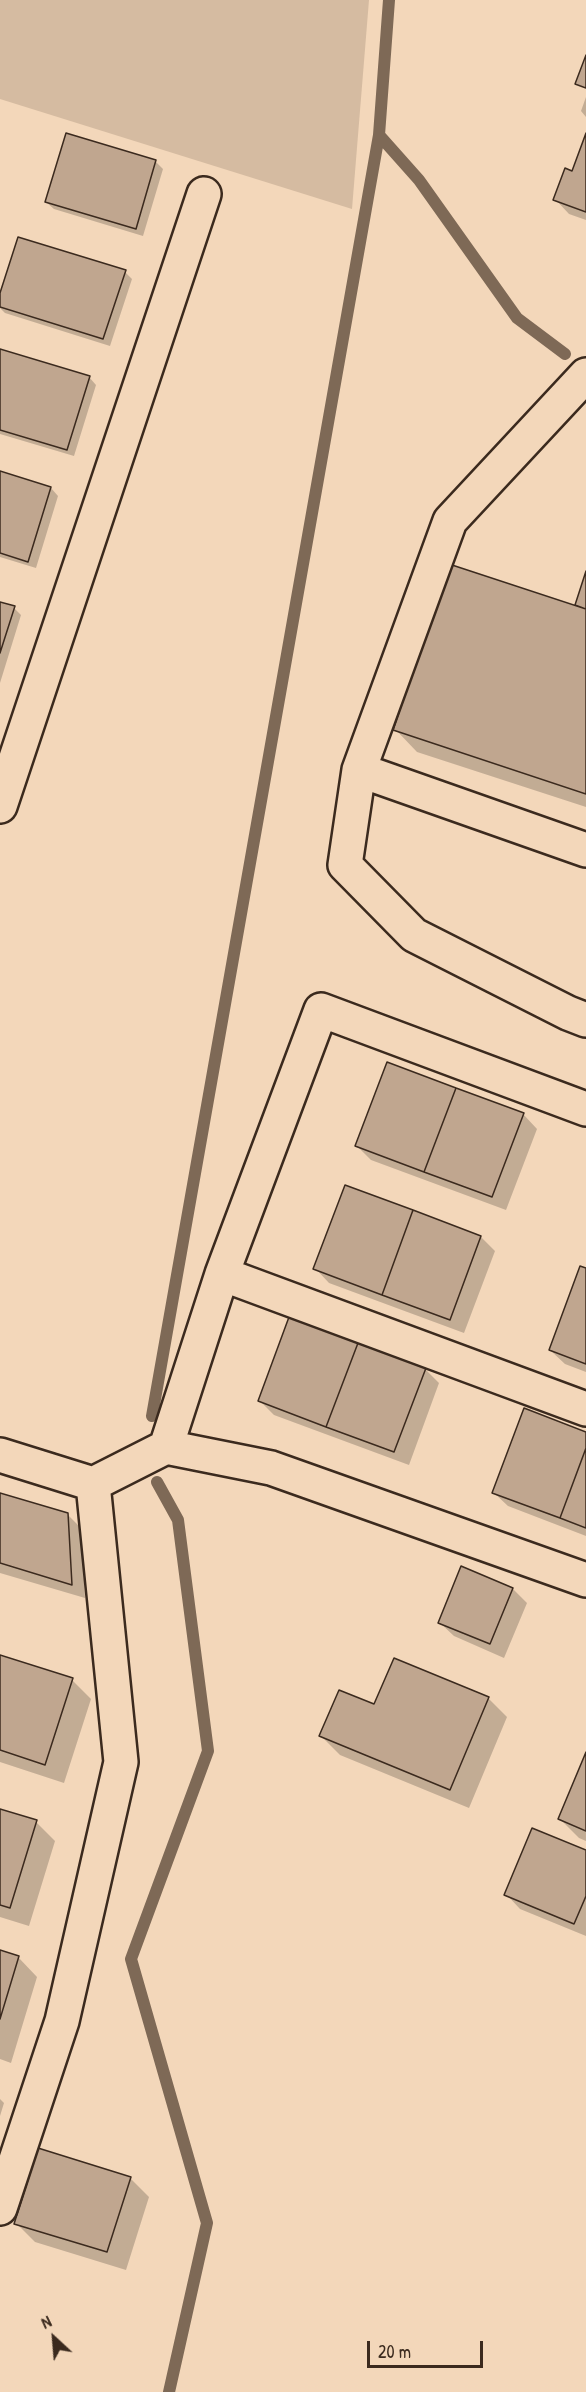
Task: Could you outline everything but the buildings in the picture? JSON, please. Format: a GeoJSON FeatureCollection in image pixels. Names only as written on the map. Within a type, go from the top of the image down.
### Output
{"type":"FeatureCollection","features":[{"type":"Feature","properties":{"kind":"street"},"geometry":{"type":"LineString","coordinates":[[0,806],[204,194]]}},
{"type":"Feature","properties":{"kind":"street"},"geometry":{"type":"LineString","coordinates":[[586,375],[450,521],[359,770],[345,865],[414,936],[567,1013],[586,1020]]}},
{"type":"Feature","properties":{"kind":"street"},"geometry":{"type":"LineString","coordinates":[[359,770],[586,850]]}},
{"type":"Feature","properties":{"kind":"street"},"geometry":{"type":"LineString","coordinates":[[166,1447],[222,1274],[321,1010],[586,1109]]}},
{"type":"Feature","properties":{"kind":"street"},"geometry":{"type":"LineString","coordinates":[[222,1274],[586,1409]]}},
{"type":"Feature","properties":{"kind":"street"},"geometry":{"type":"LineString","coordinates":[[0,1455],[93,1484],[166,1447],[271,1468],[586,1580]]}},
{"type":"Feature","properties":{"kind":"street"},"geometry":{"type":"LineString","coordinates":[[0,2208],[62,2021],[121,1762],[93,1484]]}},
{"type":"Feature","properties":{"kind":"shaded area"},"geometry":{"type":"Polygon","coordinates":[[[0,0],[369,0],[352,209],[0,99],[0,0]]]}},
{"type":"Feature","properties":{"kind":"waterway"},"geometry":{"type":"LineString","coordinates":[[152,1416],[379,135],[389,0]]}},
{"type":"Feature","properties":{"kind":"waterway"},"geometry":{"type":"LineString","coordinates":[[379,135],[419,180],[517,318],[565,354]]}},
{"type":"Feature","properties":{"kind":"waterway"},"geometry":{"type":"LineString","coordinates":[[157,1482],[178,1520],[208,1751],[131,1959],[207,2223],[169,2392]]}}]}
